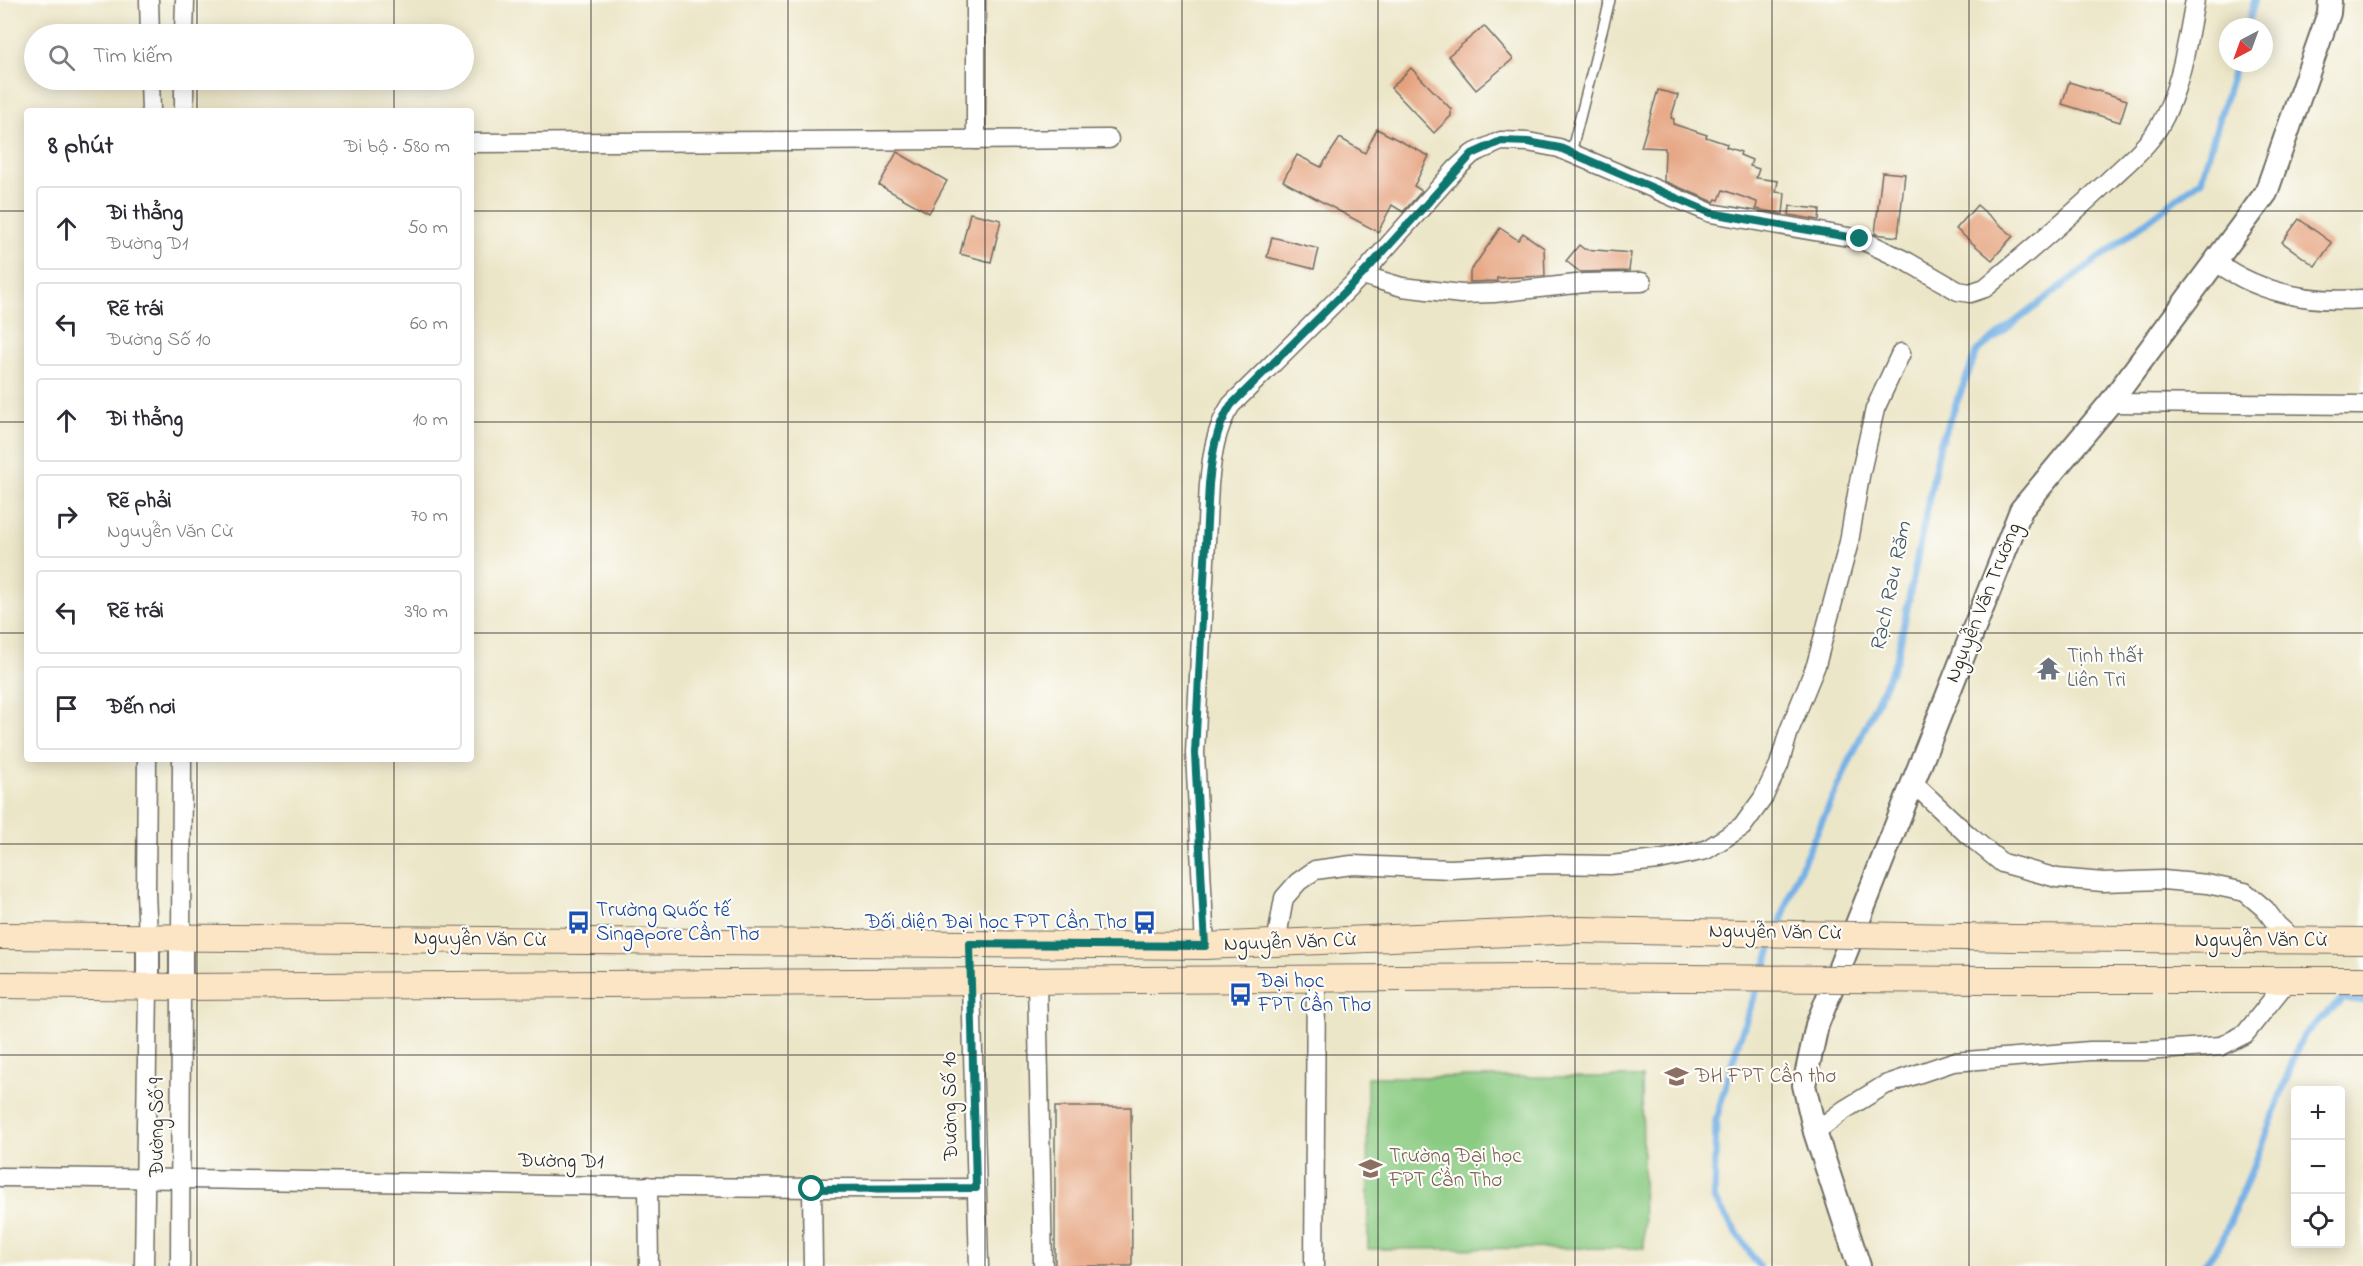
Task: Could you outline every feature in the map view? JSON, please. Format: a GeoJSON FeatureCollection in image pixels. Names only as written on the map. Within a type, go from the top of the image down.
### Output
{"type":"FeatureCollection","features":[{"type":"Feature","properties":{"kind":"main road","name":"Nguyễn Văn Cừ"},"geometry":{"type":"LineString","coordinates":[[0,936],[1205,946],[1578,930],[2296,942],[2363,941]]}},
{"type":"Feature","properties":{"kind":"main road"},"geometry":{"type":"LineString","coordinates":[[970,944],[971,982]]}},
{"type":"Feature","properties":{"kind":"main road","name":"Nguyễn Văn Cừ"},"geometry":{"type":"LineString","coordinates":[[0,985],[181,987],[1547,977],[2363,980]]}},
{"type":"Feature","properties":{"kind":"street"},"geometry":{"type":"LineString","coordinates":[[149,0],[150,24]]}},
{"type":"Feature","properties":{"kind":"street"},"geometry":{"type":"LineString","coordinates":[[184,24],[185,0]]}},
{"type":"Feature","properties":{"kind":"street"},"geometry":{"type":"LineString","coordinates":[[976,0],[976,140]]}},
{"type":"Feature","properties":{"kind":"street"},"geometry":{"type":"LineString","coordinates":[[1205,946],[1195,753],[1209,484],[1213,449],[1223,417],[1231,405],[1362,275],[1472,154],[1501,141],[1528,142],[1560,148],[1711,213],[1860,239],[1908,262],[1958,291],[1970,294],[1985,288],[2076,212],[2138,153],[2158,127],[2170,103],[2182,66],[2195,0]]}},
{"type":"Feature","properties":{"kind":"street","name":"Nguyễn Văn Trường"},"geometry":{"type":"LineString","coordinates":[[1859,1266],[1815,1132],[1803,1085],[1817,1025],[2021,510],[2110,402],[2266,193],[2329,13],[2330,0]]}},
{"type":"Feature","properties":{"kind":"street"},"geometry":{"type":"LineString","coordinates":[[150,90],[151,108]]}},
{"type":"Feature","properties":{"kind":"street"},"geometry":{"type":"LineString","coordinates":[[184,90],[184,108]]}},
{"type":"Feature","properties":{"kind":"street"},"geometry":{"type":"LineString","coordinates":[[474,143],[1109,139]]}},
{"type":"Feature","properties":{"kind":"street"},"geometry":{"type":"LineString","coordinates":[[2215,261],[2234,275],[2262,288],[2299,297],[2331,301],[2363,299]]}},
{"type":"Feature","properties":{"kind":"street"},"geometry":{"type":"LineString","coordinates":[[1362,275],[1402,287],[1461,294],[1585,283],[1642,282]]}},
{"type":"Feature","properties":{"kind":"street"},"geometry":{"type":"LineString","coordinates":[[1276,943],[1284,898],[1298,882],[1315,870],[1352,865],[1451,869],[1545,864],[1610,865],[1659,860],[1706,850],[1742,826],[1763,798],[1779,765],[1789,731],[1816,665],[1849,542],[1860,476],[1875,410],[1901,353]]}},
{"type":"Feature","properties":{"kind":"street"},"geometry":{"type":"LineString","coordinates":[[2110,402],[2363,405]]}},
{"type":"Feature","properties":{"kind":"street"},"geometry":{"type":"LineString","coordinates":[[144,1266],[148,987],[147,762]]}},
{"type":"Feature","properties":{"kind":"street"},"geometry":{"type":"LineString","coordinates":[[181,987],[182,762]]}},
{"type":"Feature","properties":{"kind":"street"},"geometry":{"type":"LineString","coordinates":[[1913,783],[1967,834],[2002,863],[2057,878],[2103,882],[2163,880],[2207,884],[2245,892],[2265,909],[2277,925],[2296,942]]}},
{"type":"Feature","properties":{"kind":"street"},"geometry":{"type":"LineString","coordinates":[[1314,1266],[1316,979]]}},
{"type":"Feature","properties":{"kind":"street"},"geometry":{"type":"LineString","coordinates":[[1815,1132],[1844,1110],[1885,1085],[1953,1062],[2090,1051],[2144,1051],[2221,1046],[2245,1034],[2288,980]]}},
{"type":"Feature","properties":{"kind":"street"},"geometry":{"type":"LineString","coordinates":[[1037,981],[1043,1266]]}},
{"type":"Feature","properties":{"kind":"street","name":"Đường Số 10"},"geometry":{"type":"LineString","coordinates":[[971,982],[979,1266]]}},
{"type":"Feature","properties":{"kind":"street","name":"Đường Số 9"},"geometry":{"type":"LineString","coordinates":[[180,1266],[181,987]]}},
{"type":"Feature","properties":{"kind":"street","name":"Đường D1"},"geometry":{"type":"LineString","coordinates":[[0,1177],[812,1189],[976,1188]]}},
{"type":"Feature","properties":{"kind":"street"},"geometry":{"type":"LineString","coordinates":[[648,1186],[649,1266]]}},
{"type":"Feature","properties":{"kind":"street"},"geometry":{"type":"LineString","coordinates":[[812,1189],[813,1266]]}},
{"type":"Feature","properties":{"kind":"lane"},"geometry":{"type":"LineString","coordinates":[[1571,153],[1609,2],[1598,0]]}},
{"type":"Feature","properties":{"kind":"green space"},"geometry":{"type":"Polygon","coordinates":[[[1367,1077],[1642,1077],[1644,1248],[1368,1249],[1367,1077]]]}},
{"type":"Feature","properties":{"kind":"building"},"geometry":{"type":"Polygon","coordinates":[[[1484,26],[1513,59],[1476,90],[1448,56],[1484,26]]]}},
{"type":"Feature","properties":{"kind":"building"},"geometry":{"type":"Polygon","coordinates":[[[1411,68],[1451,109],[1451,116],[1434,133],[1391,88],[1411,68]]]}},
{"type":"Feature","properties":{"kind":"building"},"geometry":{"type":"Polygon","coordinates":[[[2069,82],[2127,100],[2120,122],[2062,104],[2069,82]]]}},
{"type":"Feature","properties":{"kind":"building"},"geometry":{"type":"Polygon","coordinates":[[[1658,90],[1678,95],[1671,118],[1674,119],[1673,124],[1727,144],[1726,147],[1741,152],[1740,155],[1752,160],[1750,166],[1759,169],[1756,178],[1778,181],[1776,192],[1785,193],[1783,214],[1756,209],[1757,202],[1723,190],[1719,200],[1716,199],[1714,202],[1664,181],[1665,148],[1641,147],[1658,90]]]}},
{"type":"Feature","properties":{"kind":"building"},"geometry":{"type":"Polygon","coordinates":[[[1377,129],[1429,156],[1414,186],[1422,191],[1403,212],[1392,205],[1378,232],[1283,181],[1297,155],[1321,167],[1340,138],[1365,153],[1377,129]]]}},
{"type":"Feature","properties":{"kind":"building"},"geometry":{"type":"Polygon","coordinates":[[[897,152],[947,181],[929,213],[879,185],[897,152]]]}},
{"type":"Feature","properties":{"kind":"building"},"geometry":{"type":"Polygon","coordinates":[[[1882,172],[1905,174],[1898,237],[1875,234],[1882,172]]]}},
{"type":"Feature","properties":{"kind":"building"},"geometry":{"type":"Polygon","coordinates":[[[1977,205],[2013,236],[1992,260],[1956,229],[1977,205]]]}},
{"type":"Feature","properties":{"kind":"building"},"geometry":{"type":"Polygon","coordinates":[[[1790,206],[1820,209],[1819,220],[1789,215],[1790,206]]]}},
{"type":"Feature","properties":{"kind":"building"},"geometry":{"type":"Polygon","coordinates":[[[970,213],[1001,220],[991,262],[960,254],[970,213]]]}},
{"type":"Feature","properties":{"kind":"building"},"geometry":{"type":"Polygon","coordinates":[[[2299,219],[2332,243],[2315,266],[2282,242],[2299,219]]]}},
{"type":"Feature","properties":{"kind":"building"},"geometry":{"type":"Polygon","coordinates":[[[1500,228],[1518,240],[1523,233],[1544,248],[1545,276],[1497,278],[1497,281],[1470,282],[1470,272],[1500,228]]]}},
{"type":"Feature","properties":{"kind":"building"},"geometry":{"type":"Polygon","coordinates":[[[1272,237],[1319,249],[1314,269],[1267,257],[1272,237]]]}},
{"type":"Feature","properties":{"kind":"building"},"geometry":{"type":"Polygon","coordinates":[[[1579,245],[1584,249],[1631,253],[1629,271],[1580,272],[1566,261],[1579,245]]]}},
{"type":"Feature","properties":{"kind":"building"},"geometry":{"type":"Polygon","coordinates":[[[1055,1107],[1131,1107],[1132,1266],[1055,1266],[1055,1107]]]}},
{"type":"Feature","properties":{"kind":"waterway","name":"Rạch Rau Răm"},"geometry":{"type":"LineString","coordinates":[[2250,18],[2255,0]]}},
{"type":"Feature","properties":{"kind":"waterway","name":"Rạch Rau Răm"},"geometry":{"type":"LineString","coordinates":[[1779,927],[1795,880],[1897,658],[1940,444],[1977,351],[2201,180],[2233,72]]}},
{"type":"Feature","properties":{"kind":"waterway","name":"Rạch Rau Răm"},"geometry":{"type":"LineString","coordinates":[[1763,973],[1775,938]]}},
{"type":"Feature","properties":{"kind":"waterway","name":"Rạch Rau Răm"},"geometry":{"type":"LineString","coordinates":[[1759,983],[1738,1043],[1716,1119],[1714,1199],[1759,1266]]}},
{"type":"Feature","properties":{"kind":"waterway"},"geometry":{"type":"LineString","coordinates":[[2203,1266],[2222,1241],[2263,1143],[2302,1036],[2344,998],[2363,1001]]}},
{"type":"Feature","properties":{"kind":"place","name":"Tịnh thất Liên Trì"},"geometry":{"type":"Point","coordinates":[2049,669]}},
{"type":"Feature","properties":{"kind":"place","name":"Trường Quốc tế Singapore Cần Thơ"},"geometry":{"type":"Point","coordinates":[578,923]}},
{"type":"Feature","properties":{"kind":"place","name":"Đối diện Đại học FPT Cần Thơ"},"geometry":{"type":"Point","coordinates":[1145,923]}},
{"type":"Feature","properties":{"kind":"place","name":"Đại học FPT Cần Thơ"},"geometry":{"type":"Point","coordinates":[1240,994]}},
{"type":"Feature","properties":{"kind":"place","name":"ĐH FPT Cần thơ"},"geometry":{"type":"Point","coordinates":[1677,1077]}},
{"type":"Feature","properties":{"kind":"place","name":"Trường Đại học FPT Cần Thơ"},"geometry":{"type":"Point","coordinates":[1371,1169]}},
{"type":"Feature","properties":{"kind":"route"},"geometry":{"type":"LineString","coordinates":[[812,1189],[976,1188],[970,944],[1205,946],[1195,753],[1209,484],[1218,429],[1231,405],[1362,275],[1472,154],[1501,141],[1528,142],[1560,148],[1711,213],[1860,239]]}}]}
